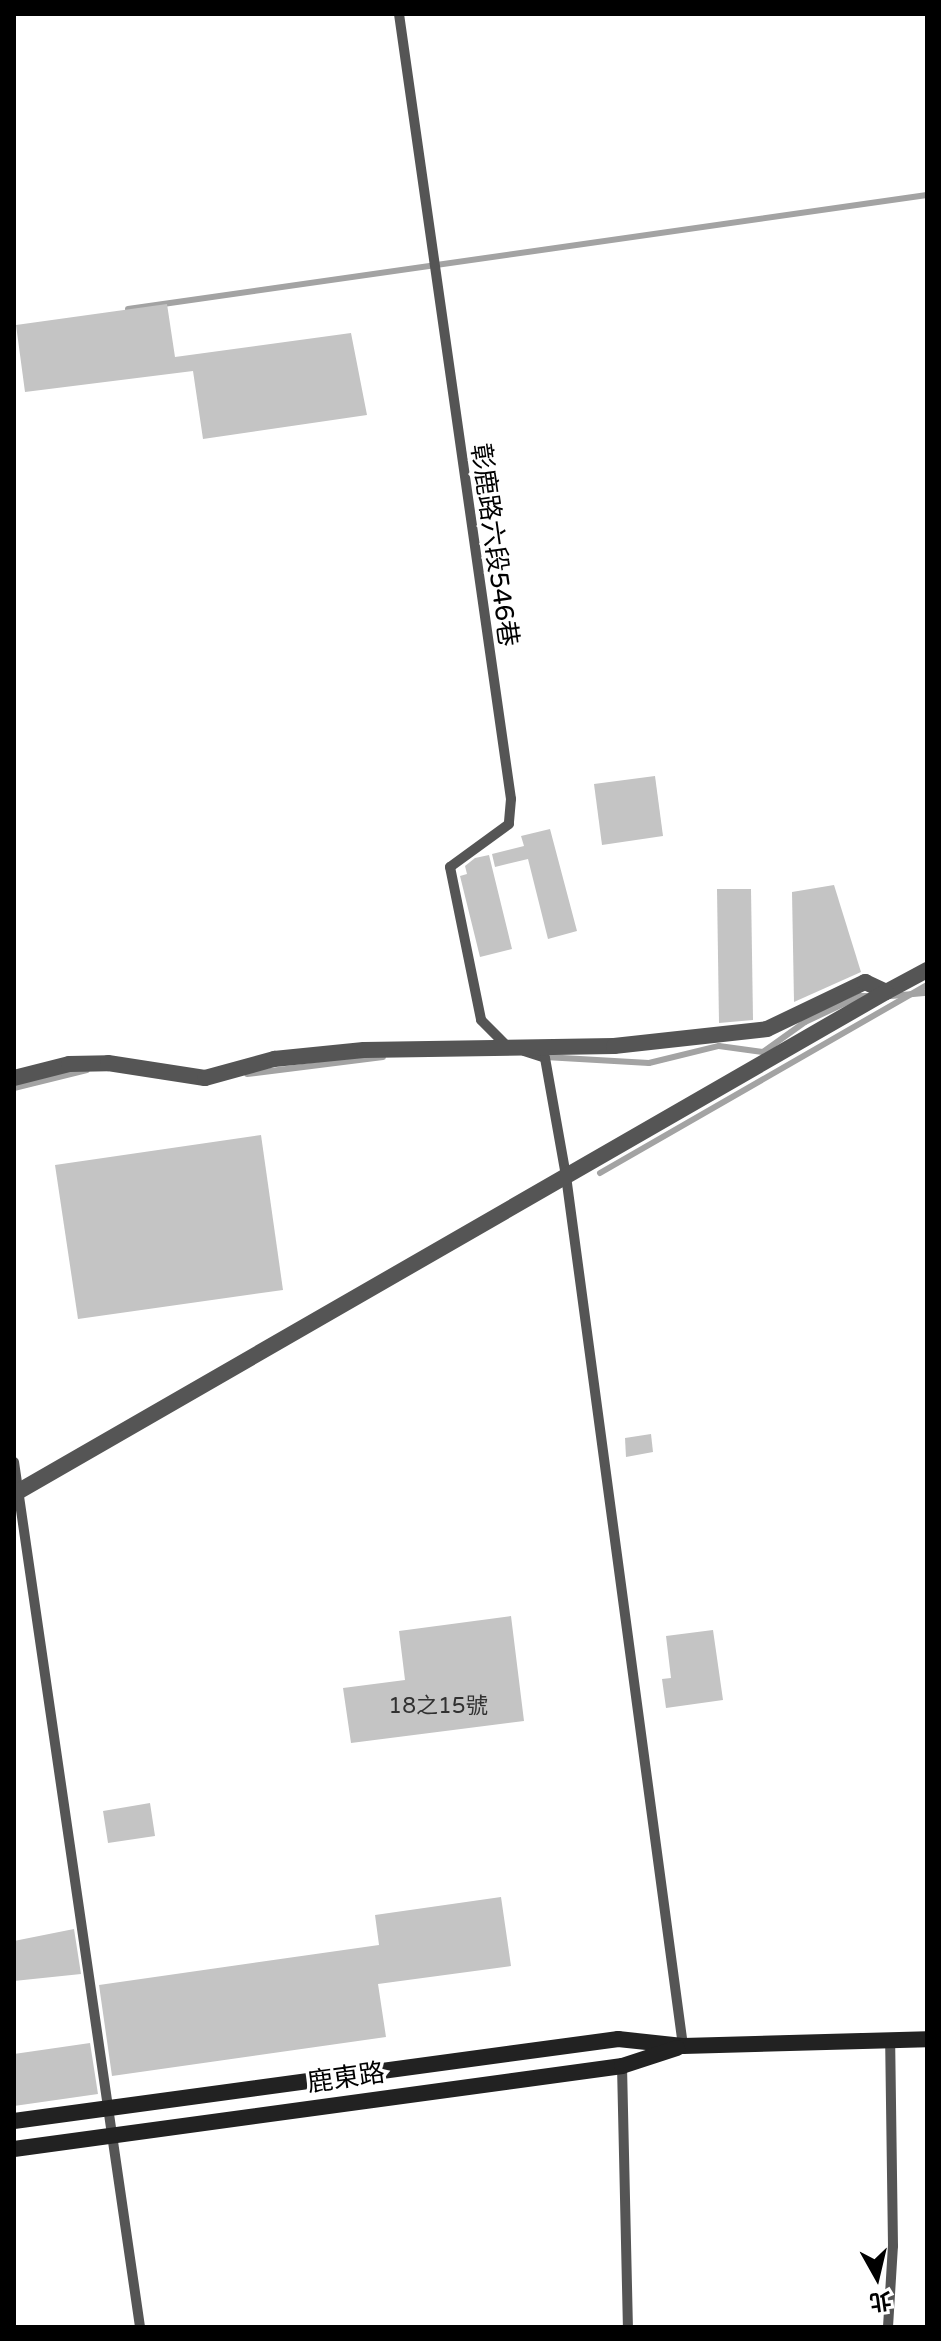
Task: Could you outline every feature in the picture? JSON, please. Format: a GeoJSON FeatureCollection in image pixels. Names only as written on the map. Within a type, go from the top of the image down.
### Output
{"type":"FeatureCollection","features":[{"type":"Feature","properties":{"kind":"street"},"geometry":{"type":"LineString","coordinates":[[16,1493],[927,970]]}},
{"type":"Feature","properties":{"kind":"street"},"geometry":{"type":"LineString","coordinates":[[14,1078],[69,1064],[108,1063],[205,1078],[274,1059],[501,1044],[614,1046],[767,1029],[865,982],[886,992]]}},
{"type":"Feature","properties":{"kind":"street","name":"鹿東路"},"geometry":{"type":"LineString","coordinates":[[14,2121],[618,2039],[683,2046],[927,2039]]}},
{"type":"Feature","properties":{"kind":"street","name":"鹿東路"},"geometry":{"type":"LineString","coordinates":[[14,2149],[622,2066],[683,2046]]}},
{"type":"Feature","properties":{"kind":"lane","name":"彰鹿路六段546巷"},"geometry":{"type":"LineString","coordinates":[[399,14],[511,799],[509,824],[450,867],[481,1020],[501,1044]]}},
{"type":"Feature","properties":{"kind":"lane"},"geometry":{"type":"LineString","coordinates":[[501,1044],[545,1058],[566,1176],[683,2046]]}},
{"type":"Feature","properties":{"kind":"lane"},"geometry":{"type":"LineString","coordinates":[[14,1462],[16,1493],[140,2327]]}},
{"type":"Feature","properties":{"kind":"lane"},"geometry":{"type":"LineString","coordinates":[[888,2327],[893,2246],[890,2038]]}},
{"type":"Feature","properties":{"kind":"lane"},"geometry":{"type":"LineString","coordinates":[[622,2066],[628,2327]]}},
{"type":"Feature","properties":{"kind":"building"},"geometry":{"type":"Polygon","coordinates":[[[167,304],[175,357],[351,333],[367,415],[203,439],[193,371],[25,392],[16,325],[167,304]]]}},
{"type":"Feature","properties":{"kind":"building"},"geometry":{"type":"Polygon","coordinates":[[[655,776],[663,836],[602,845],[594,784],[655,776]]]}},
{"type":"Feature","properties":{"kind":"building"},"geometry":{"type":"Polygon","coordinates":[[[550,829],[577,931],[548,939],[528,859],[495,867],[492,854],[524,846],[521,836],[550,829]]]}},
{"type":"Feature","properties":{"kind":"building"},"geometry":{"type":"Polygon","coordinates":[[[489,855],[512,949],[480,957],[460,876],[467,874],[465,866],[475,858],[489,855]]]}},
{"type":"Feature","properties":{"kind":"building"},"geometry":{"type":"Polygon","coordinates":[[[834,885],[861,972],[794,1002],[792,892],[834,885]]]}},
{"type":"Feature","properties":{"kind":"building"},"geometry":{"type":"Polygon","coordinates":[[[717,889],[751,889],[753,1020],[719,1023],[717,889]]]}},
{"type":"Feature","properties":{"kind":"building"},"geometry":{"type":"Polygon","coordinates":[[[261,1135],[283,1290],[78,1319],[55,1165],[261,1135]]]}},
{"type":"Feature","properties":{"kind":"building"},"geometry":{"type":"Polygon","coordinates":[[[651,1434],[653,1452],[626,1457],[625,1438],[651,1434]]]}},
{"type":"Feature","properties":{"kind":"building"},"geometry":{"type":"Polygon","coordinates":[[[511,1616],[524,1721],[351,1743],[343,1688],[405,1680],[399,1631],[511,1616]]]}},
{"type":"Feature","properties":{"kind":"building"},"geometry":{"type":"Polygon","coordinates":[[[713,1630],[723,1700],[666,1708],[662,1679],[671,1678],[666,1636],[713,1630]]]}},
{"type":"Feature","properties":{"kind":"building"},"geometry":{"type":"Polygon","coordinates":[[[150,1803],[155,1836],[108,1843],[103,1811],[150,1803]]]}},
{"type":"Feature","properties":{"kind":"building"},"geometry":{"type":"Polygon","coordinates":[[[501,1897],[511,1966],[378,1984],[386,2037],[112,2076],[99,1985],[379,1945],[375,1915],[501,1897]]]}},
{"type":"Feature","properties":{"kind":"building"},"geometry":{"type":"Polygon","coordinates":[[[74,1929],[81,1974],[14,1981],[14,1941],[74,1929]]]}},
{"type":"Feature","properties":{"kind":"building"},"geometry":{"type":"Polygon","coordinates":[[[90,2043],[98,2094],[14,2106],[14,2054],[90,2043]]]}},
{"type":"Feature","properties":{"kind":"waterway"},"geometry":{"type":"LineString","coordinates":[[128,309],[927,195]]}},
{"type":"Feature","properties":{"kind":"waterway"},"geometry":{"type":"LineString","coordinates":[[600,1173],[927,985]]}},
{"type":"Feature","properties":{"kind":"waterway"},"geometry":{"type":"LineString","coordinates":[[891,996],[927,993]]}},
{"type":"Feature","properties":{"kind":"waterway"},"geometry":{"type":"LineString","coordinates":[[545,1057],[649,1063],[719,1046],[763,1052],[805,1022],[860,996],[872,996]]}},
{"type":"Feature","properties":{"kind":"waterway"},"geometry":{"type":"LineString","coordinates":[[247,1074],[383,1057]]}},
{"type":"Feature","properties":{"kind":"waterway"},"geometry":{"type":"LineString","coordinates":[[14,1088],[87,1070]]}}]}
